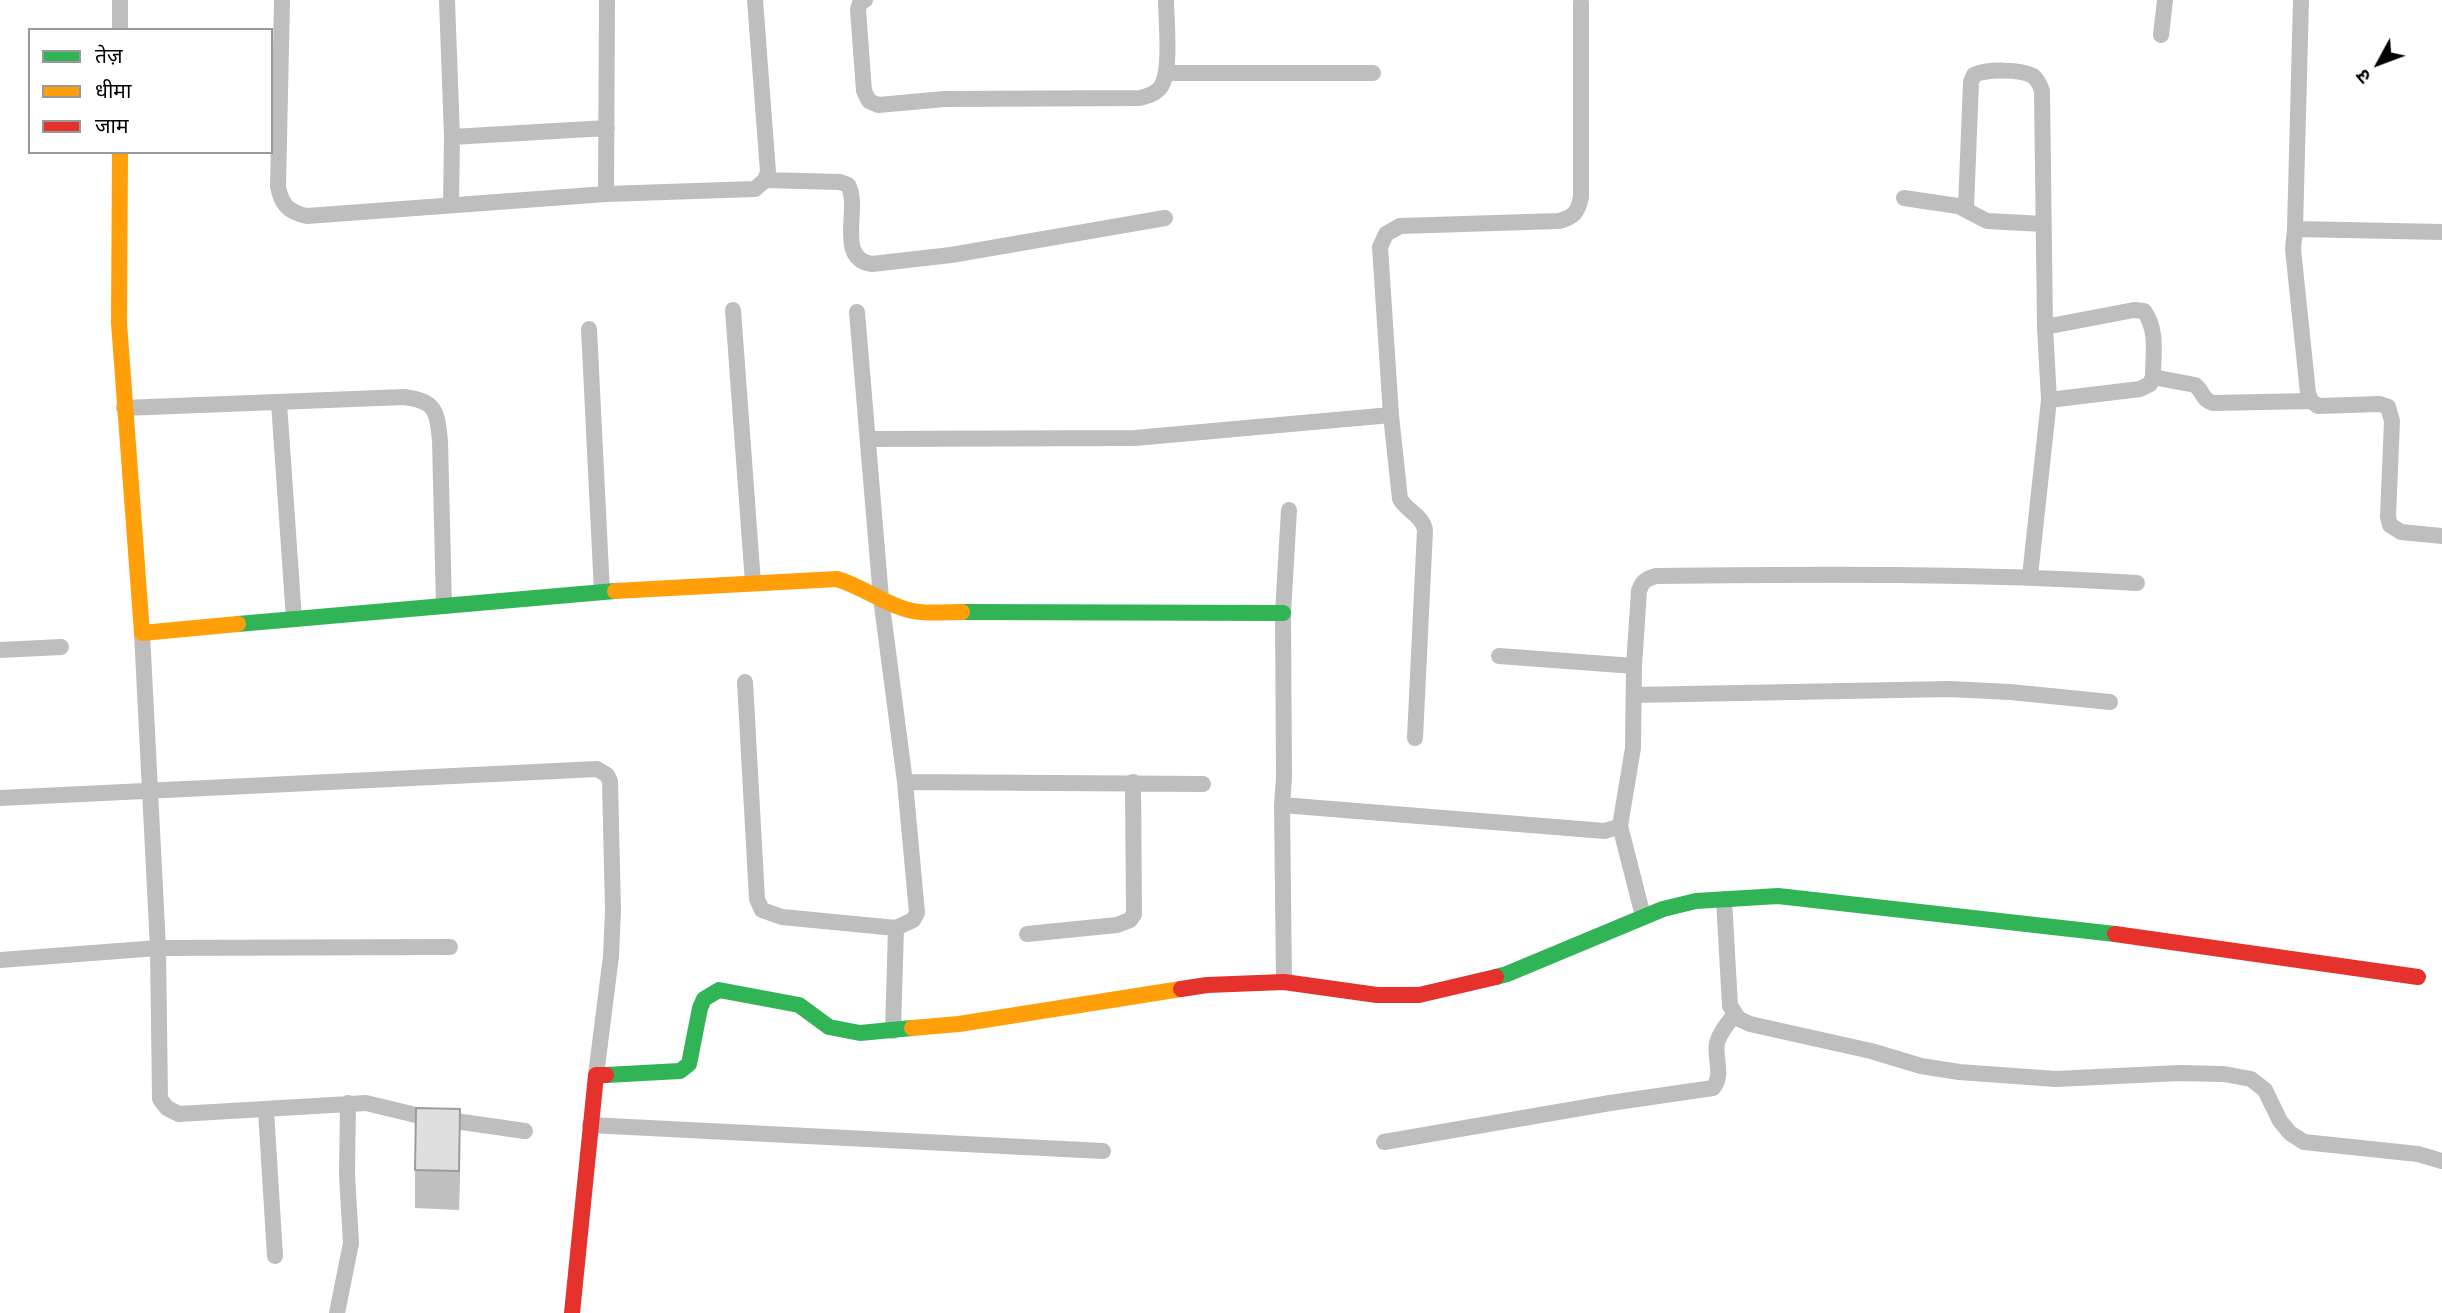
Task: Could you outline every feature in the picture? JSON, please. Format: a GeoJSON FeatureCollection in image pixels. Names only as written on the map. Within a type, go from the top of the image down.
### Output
{"type":"FeatureCollection","features":[{"type":"Feature","properties":{"kind":"street"},"geometry":{"type":"LineString","coordinates":[[120,0],[120,28]]}},
{"type":"Feature","properties":{"kind":"street"},"geometry":{"type":"LineString","coordinates":[[282,0],[278,187],[280,200],[286,208],[293,213],[307,216],[606,194],[755,189],[765,180],[768,172],[755,0]]}},
{"type":"Feature","properties":{"kind":"street"},"geometry":{"type":"LineString","coordinates":[[447,0],[452,137],[451,205]]}},
{"type":"Feature","properties":{"kind":"street"},"geometry":{"type":"LineString","coordinates":[[606,194],[607,0]]}},
{"type":"Feature","properties":{"kind":"street"},"geometry":{"type":"LineString","coordinates":[[865,0],[860,3],[858,10],[864,91],[869,101],[878,105],[945,99],[1148,96],[1161,86],[1166,74],[1166,0]]}},
{"type":"Feature","properties":{"kind":"street"},"geometry":{"type":"LineString","coordinates":[[2161,35],[2165,0]]}},
{"type":"Feature","properties":{"kind":"street"},"geometry":{"type":"LineString","coordinates":[[2301,0],[2293,249],[2308,393],[2311,401],[2318,406],[2380,404],[2388,407],[2392,421],[2388,517],[2390,525],[2401,532],[2442,536]]}},
{"type":"Feature","properties":{"kind":"street"},"geometry":{"type":"LineString","coordinates":[[1415,737],[1425,530],[1421,519],[1408,509],[1401,499],[1391,415],[1380,247],[1386,234],[1400,226],[1559,221],[1571,217],[1579,210],[1581,3]]}},
{"type":"Feature","properties":{"kind":"street"},"geometry":{"type":"LineString","coordinates":[[1966,208],[1971,82],[1974,75],[1991,70],[2027,74],[2035,78],[2042,91],[2045,327],[2049,400],[2030,576]]}},
{"type":"Feature","properties":{"kind":"street"},"geometry":{"type":"LineString","coordinates":[[1166,74],[1373,74]]}},
{"type":"Feature","properties":{"kind":"street"},"geometry":{"type":"LineString","coordinates":[[452,137],[607,128]]}},
{"type":"Feature","properties":{"kind":"street"},"geometry":{"type":"LineString","coordinates":[[120,154],[119,323],[142,634],[158,948],[160,1099],[172,1112],[179,1114],[266,1111],[348,1103],[383,1106],[420,1116],[526,1131]]}},
{"type":"Feature","properties":{"kind":"street"},"geometry":{"type":"LineString","coordinates":[[765,180],[840,182],[848,185],[852,194],[853,253],[860,261],[872,264],[951,255],[1165,218]]}},
{"type":"Feature","properties":{"kind":"street"},"geometry":{"type":"LineString","coordinates":[[1904,198],[1966,208],[1987,220],[2043,225]]}},
{"type":"Feature","properties":{"kind":"street"},"geometry":{"type":"LineString","coordinates":[[2295,229],[2442,232]]}},
{"type":"Feature","properties":{"kind":"street"},"geometry":{"type":"LineString","coordinates":[[733,310],[753,583]]}},
{"type":"Feature","properties":{"kind":"street"},"geometry":{"type":"LineString","coordinates":[[2045,327],[2134,310],[2144,311],[2154,330],[2153,377],[2150,384],[2140,389],[2049,400]]}},
{"type":"Feature","properties":{"kind":"street"},"geometry":{"type":"LineString","coordinates":[[745,682],[757,899],[762,910],[782,917],[896,928],[913,920],[917,913],[905,782],[881,598],[857,312]]}},
{"type":"Feature","properties":{"kind":"street"},"geometry":{"type":"LineString","coordinates":[[589,329],[603,592]]}},
{"type":"Feature","properties":{"kind":"street"},"geometry":{"type":"LineString","coordinates":[[2153,377],[2195,385],[2207,402],[2213,403],[2311,401]]}},
{"type":"Feature","properties":{"kind":"street"},"geometry":{"type":"LineString","coordinates":[[124,408],[404,397],[422,399],[433,407],[438,419],[444,606]]}},
{"type":"Feature","properties":{"kind":"street"},"geometry":{"type":"LineString","coordinates":[[279,403],[294,619]]}},
{"type":"Feature","properties":{"kind":"street"},"geometry":{"type":"LineString","coordinates":[[868,439],[1135,438],[1391,415]]}},
{"type":"Feature","properties":{"kind":"street"},"geometry":{"type":"LineString","coordinates":[[1284,982],[1283,613],[1289,510]]}},
{"type":"Feature","properties":{"kind":"street"},"geometry":{"type":"LineString","coordinates":[[1643,916],[1620,826],[1633,748],[1634,666],[1639,591],[1647,578],[1842,573],[2030,576],[2137,583]]}},
{"type":"Feature","properties":{"kind":"street"},"geometry":{"type":"LineString","coordinates":[[142,634],[603,592],[837,579],[855,584],[902,608],[921,612],[1283,613]]}},
{"type":"Feature","properties":{"kind":"street"},"geometry":{"type":"LineString","coordinates":[[0,650],[61,647]]}},
{"type":"Feature","properties":{"kind":"street"},"geometry":{"type":"LineString","coordinates":[[1499,656],[1634,666]]}},
{"type":"Feature","properties":{"kind":"street"},"geometry":{"type":"LineString","coordinates":[[1634,695],[1950,689],[2110,702]]}},
{"type":"Feature","properties":{"kind":"street"},"geometry":{"type":"LineString","coordinates":[[0,797],[597,769],[603,772],[610,781],[613,911],[611,956],[590,1125],[572,1313]]}},
{"type":"Feature","properties":{"kind":"street"},"geometry":{"type":"LineString","coordinates":[[905,782],[1203,784]]}},
{"type":"Feature","properties":{"kind":"street"},"geometry":{"type":"LineString","coordinates":[[1027,934],[1117,925],[1130,920],[1134,914],[1133,782]]}},
{"type":"Feature","properties":{"kind":"street"},"geometry":{"type":"LineString","coordinates":[[1282,805],[1605,831],[1620,826]]}},
{"type":"Feature","properties":{"kind":"street"},"geometry":{"type":"LineString","coordinates":[[596,1075],[673,1072],[685,1068],[700,1008],[704,999],[719,990],[799,1005],[823,1024],[836,1030],[860,1033],[959,1024],[1207,985],[1284,982],[1377,995],[1419,995],[1507,974],[1643,916],[1696,901],[1724,899],[1779,897],[2096,932],[2418,976]]}},
{"type":"Feature","properties":{"kind":"street"},"geometry":{"type":"LineString","coordinates":[[1724,899],[1730,1006],[1739,1019],[1750,1024],[1871,1051],[1921,1066],[1959,1072],[2056,1079],[2191,1073],[2224,1074],[2251,1079],[2265,1090],[2280,1121],[2290,1133],[2304,1142],[2418,1154],[2442,1161]]}},
{"type":"Feature","properties":{"kind":"street"},"geometry":{"type":"LineString","coordinates":[[893,1031],[896,928]]}},
{"type":"Feature","properties":{"kind":"street"},"geometry":{"type":"LineString","coordinates":[[0,960],[158,948],[450,947]]}},
{"type":"Feature","properties":{"kind":"street"},"geometry":{"type":"LineString","coordinates":[[1384,1142],[1713,1088],[1718,1082],[1717,1041],[1735,1014]]}},
{"type":"Feature","properties":{"kind":"street"},"geometry":{"type":"LineString","coordinates":[[337,1313],[351,1242],[347,1175],[348,1103]]}},
{"type":"Feature","properties":{"kind":"street"},"geometry":{"type":"LineString","coordinates":[[266,1111],[275,1256]]}},
{"type":"Feature","properties":{"kind":"street"},"geometry":{"type":"LineString","coordinates":[[590,1125],[1103,1151]]}},
{"type":"Feature","properties":{"kind":"building"},"geometry":{"type":"Polygon","coordinates":[[[416,1108],[460,1109],[459,1171],[415,1170],[416,1108]]]}},
{"type":"Feature","properties":{"kind":"traffic: fast"},"geometry":{"type":"LineString","coordinates":[[238,624],[615,591]]}},
{"type":"Feature","properties":{"kind":"traffic: fast"},"geometry":{"type":"LineString","coordinates":[[962,612],[1283,613]]}},
{"type":"Feature","properties":{"kind":"traffic: fast"},"geometry":{"type":"LineString","coordinates":[[1496,977],[1663,909],[1696,901],[1778,896],[2115,934]]}},
{"type":"Feature","properties":{"kind":"traffic: fast"},"geometry":{"type":"LineString","coordinates":[[606,1075],[680,1071],[689,1064],[704,999],[719,990],[799,1005],[829,1027],[860,1033],[912,1028]]}},
{"type":"Feature","properties":{"kind":"traffic: slow"},"geometry":{"type":"LineString","coordinates":[[120,154],[119,323],[142,633],[238,624]]}},
{"type":"Feature","properties":{"kind":"traffic: slow"},"geometry":{"type":"LineString","coordinates":[[615,591],[837,579],[909,610],[932,613],[962,612]]}},
{"type":"Feature","properties":{"kind":"traffic: slow"},"geometry":{"type":"LineString","coordinates":[[912,1028],[959,1024],[1181,989]]}},
{"type":"Feature","properties":{"kind":"traffic: jam"},"geometry":{"type":"LineString","coordinates":[[2115,934],[2418,977]]}},
{"type":"Feature","properties":{"kind":"traffic: jam"},"geometry":{"type":"LineString","coordinates":[[1181,989],[1207,985],[1284,982],[1377,995],[1419,995],[1496,977]]}},
{"type":"Feature","properties":{"kind":"traffic: jam"},"geometry":{"type":"LineString","coordinates":[[572,1313],[596,1075],[606,1075]]}}]}
